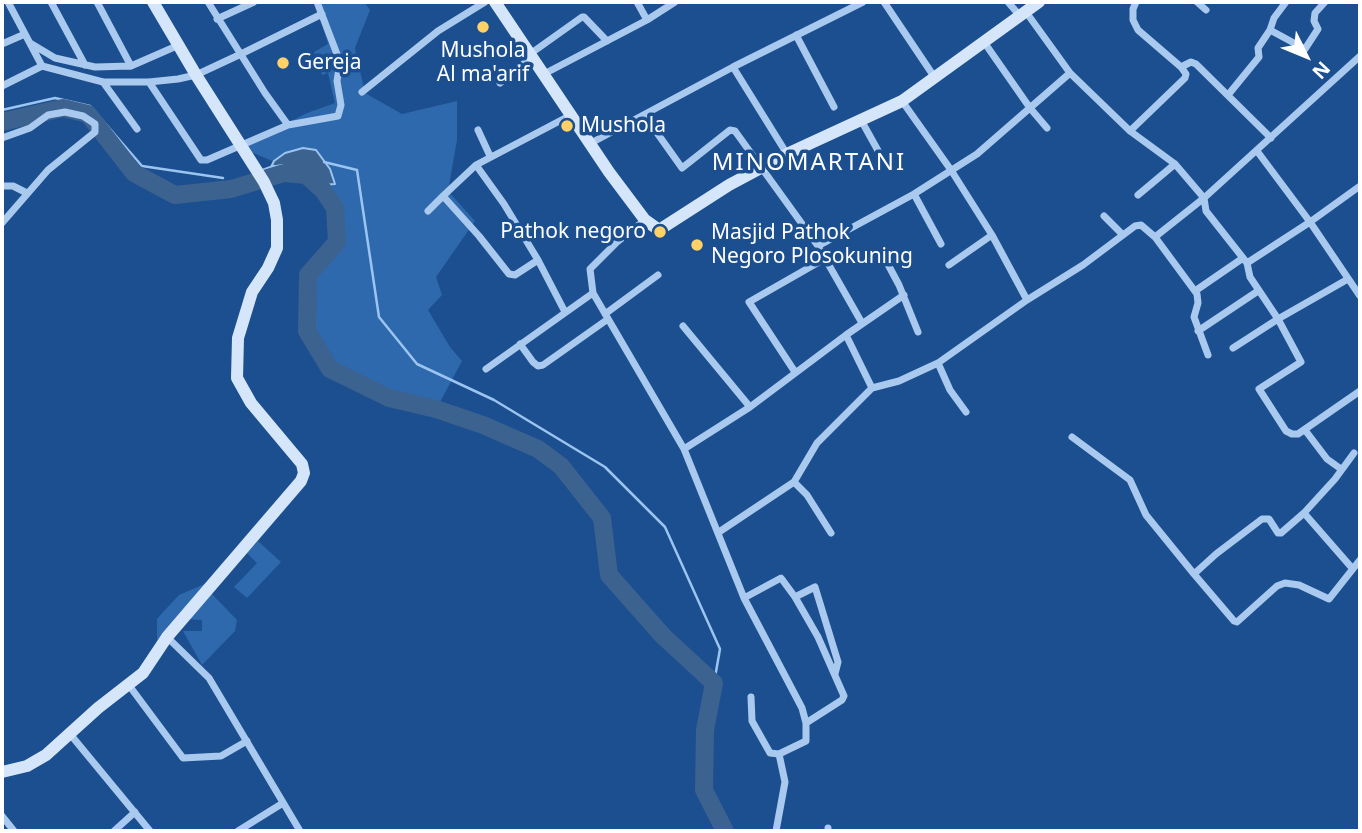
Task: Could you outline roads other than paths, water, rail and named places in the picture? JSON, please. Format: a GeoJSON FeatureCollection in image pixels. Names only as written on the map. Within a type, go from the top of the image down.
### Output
{"type":"FeatureCollection","features":[{"type":"Feature","properties":{"kind":"street"},"geometry":{"type":"LineString","coordinates":[[8,2],[42,66]]}},
{"type":"Feature","properties":{"kind":"street"},"geometry":{"type":"LineString","coordinates":[[51,2],[85,65]]}},
{"type":"Feature","properties":{"kind":"street"},"geometry":{"type":"LineString","coordinates":[[97,2],[131,66]]}},
{"type":"Feature","properties":{"kind":"street"},"geometry":{"type":"LineString","coordinates":[[2,772],[27,766],[46,755],[143,673],[167,637],[301,481],[304,472],[302,464],[251,402],[237,377],[238,338],[252,292],[268,268],[277,247],[275,211],[264,182],[242,144],[196,75],[153,2]]}},
{"type":"Feature","properties":{"kind":"street"},"geometry":{"type":"LineString","coordinates":[[208,2],[288,125]]}},
{"type":"Feature","properties":{"kind":"street"},"geometry":{"type":"LineString","coordinates":[[218,19],[254,2]]}},
{"type":"Feature","properties":{"kind":"street"},"geometry":{"type":"LineString","coordinates":[[149,82],[201,160],[207,160],[288,125],[338,116],[341,110],[337,81],[340,62],[317,2]]}},
{"type":"Feature","properties":{"kind":"street"},"geometry":{"type":"LineString","coordinates":[[362,92],[438,31],[485,2]]}},
{"type":"Feature","properties":{"kind":"street"},"geometry":{"type":"LineString","coordinates":[[495,2],[609,172],[645,220],[655,228],[665,228],[729,185],[787,153],[902,101],[1039,2]]}},
{"type":"Feature","properties":{"kind":"street"},"geometry":{"type":"LineString","coordinates":[[637,2],[647,20]]}},
{"type":"Feature","properties":{"kind":"street"},"geometry":{"type":"LineString","coordinates":[[544,74],[647,20],[675,2]]}},
{"type":"Feature","properties":{"kind":"street"},"geometry":{"type":"LineString","coordinates":[[592,143],[733,66],[863,2]]}},
{"type":"Feature","properties":{"kind":"street"},"geometry":{"type":"LineString","coordinates":[[884,2],[935,78]]}},
{"type":"Feature","properties":{"kind":"street"},"geometry":{"type":"LineString","coordinates":[[1008,2],[1023,14],[1070,73],[1130,131],[1175,164],[1204,198],[1206,211],[1245,261],[1250,277],[1278,319],[1301,362],[1259,389],[1286,431],[1298,434],[1360,391]]}},
{"type":"Feature","properties":{"kind":"street"},"geometry":{"type":"LineString","coordinates":[[1130,131],[1186,74],[1138,30],[1133,20],[1136,2]]}},
{"type":"Feature","properties":{"kind":"street"},"geometry":{"type":"LineString","coordinates":[[1198,2],[1206,10]]}},
{"type":"Feature","properties":{"kind":"street"},"geometry":{"type":"LineString","coordinates":[[1228,94],[1259,57],[1258,48],[1284,2]]}},
{"type":"Feature","properties":{"kind":"street"},"geometry":{"type":"LineString","coordinates":[[1270,30],[1287,41],[1307,48],[1318,28],[1314,20],[1315,13],[1325,2]]}},
{"type":"Feature","properties":{"kind":"street"},"geometry":{"type":"LineString","coordinates":[[2,86],[42,66],[103,82],[149,82],[196,75],[322,14]]}},
{"type":"Feature","properties":{"kind":"street"},"geometry":{"type":"LineString","coordinates":[[500,83],[582,17],[607,41]]}},
{"type":"Feature","properties":{"kind":"street"},"geometry":{"type":"LineString","coordinates":[[2,44],[25,34]]}},
{"type":"Feature","properties":{"kind":"street"},"geometry":{"type":"LineString","coordinates":[[796,35],[834,107]]}},
{"type":"Feature","properties":{"kind":"street"},"geometry":{"type":"LineString","coordinates":[[984,42],[1047,128]]}},
{"type":"Feature","properties":{"kind":"street"},"geometry":{"type":"LineString","coordinates":[[30,43],[55,58],[95,67],[131,66],[179,45]]}},
{"type":"Feature","properties":{"kind":"street"},"geometry":{"type":"LineString","coordinates":[[1155,237],[1204,198],[1360,56]]}},
{"type":"Feature","properties":{"kind":"street"},"geometry":{"type":"LineString","coordinates":[[1181,67],[1185,63],[1196,64],[1271,138]]}},
{"type":"Feature","properties":{"kind":"street"},"geometry":{"type":"LineString","coordinates":[[733,66],[787,153]]}},
{"type":"Feature","properties":{"kind":"street"},"geometry":{"type":"LineString","coordinates":[[818,246],[914,194],[977,154],[1070,73]]}},
{"type":"Feature","properties":{"kind":"street"},"geometry":{"type":"LineString","coordinates":[[103,82],[137,129]]}},
{"type":"Feature","properties":{"kind":"street"},"geometry":{"type":"LineString","coordinates":[[902,101],[951,170],[992,235],[1027,300]]}},
{"type":"Feature","properties":{"kind":"street"},"geometry":{"type":"LineString","coordinates":[[2,138],[30,128],[48,115],[65,112],[83,116],[95,124],[95,132],[48,170],[2,223]]}},
{"type":"Feature","properties":{"kind":"street"},"geometry":{"type":"LineString","coordinates":[[428,211],[476,165],[572,115]]}},
{"type":"Feature","properties":{"kind":"street"},"geometry":{"type":"LineString","coordinates":[[645,116],[682,168],[733,129],[826,258],[862,323]]}},
{"type":"Feature","properties":{"kind":"street"},"geometry":{"type":"LineString","coordinates":[[861,120],[886,165]]}},
{"type":"Feature","properties":{"kind":"street"},"geometry":{"type":"LineString","coordinates":[[478,130],[490,156]]}},
{"type":"Feature","properties":{"kind":"street"},"geometry":{"type":"LineString","coordinates":[[1257,151],[1360,296]]}},
{"type":"Feature","properties":{"kind":"street"},"geometry":{"type":"LineString","coordinates":[[1138,195],[1175,164]]}},
{"type":"Feature","properties":{"kind":"street"},"geometry":{"type":"LineString","coordinates":[[476,165],[504,204],[538,260],[565,312]]}},
{"type":"Feature","properties":{"kind":"street"},"geometry":{"type":"LineString","coordinates":[[2,186],[13,186],[27,193]]}},
{"type":"Feature","properties":{"kind":"street"},"geometry":{"type":"LineString","coordinates":[[1195,291],[1310,222],[1360,186]]}},
{"type":"Feature","properties":{"kind":"street"},"geometry":{"type":"LineString","coordinates":[[914,194],[941,244]]}},
{"type":"Feature","properties":{"kind":"street"},"geometry":{"type":"LineString","coordinates":[[443,196],[509,274],[515,275],[538,260]]}},
{"type":"Feature","properties":{"kind":"street"},"geometry":{"type":"LineString","coordinates":[[1104,216],[1123,235]]}},
{"type":"Feature","properties":{"kind":"street"},"geometry":{"type":"LineString","coordinates":[[645,220],[617,242],[590,269],[593,293],[684,449],[744,598],[803,708],[806,741],[779,754],[770,753],[752,721],[751,696]]}},
{"type":"Feature","properties":{"kind":"street"},"geometry":{"type":"LineString","coordinates":[[719,532],[794,482],[817,443],[872,388],[899,381],[938,363],[1027,300],[1083,265],[1135,226],[1141,225],[1155,237],[1195,291],[1198,299],[1194,317],[1208,355]]}},
{"type":"Feature","properties":{"kind":"street"},"geometry":{"type":"LineString","coordinates":[[949,265],[992,235]]}},
{"type":"Feature","properties":{"kind":"street"},"geometry":{"type":"LineString","coordinates":[[884,257],[904,295],[918,332]]}},
{"type":"Feature","properties":{"kind":"street"},"geometry":{"type":"LineString","coordinates":[[795,372],[748,302],[826,258]]}},
{"type":"Feature","properties":{"kind":"street"},"geometry":{"type":"LineString","coordinates":[[520,344],[533,362],[538,366],[543,365],[658,275]]}},
{"type":"Feature","properties":{"kind":"street"},"geometry":{"type":"LineString","coordinates":[[1233,348],[1348,279]]}},
{"type":"Feature","properties":{"kind":"street"},"geometry":{"type":"LineString","coordinates":[[1198,331],[1258,291]]}},
{"type":"Feature","properties":{"kind":"street"},"geometry":{"type":"LineString","coordinates":[[486,369],[593,293]]}},
{"type":"Feature","properties":{"kind":"street"},"geometry":{"type":"LineString","coordinates":[[684,449],[751,407],[795,372],[904,295]]}},
{"type":"Feature","properties":{"kind":"street"},"geometry":{"type":"LineString","coordinates":[[683,326],[751,407]]}},
{"type":"Feature","properties":{"kind":"street"},"geometry":{"type":"LineString","coordinates":[[846,335],[872,388]]}},
{"type":"Feature","properties":{"kind":"street"},"geometry":{"type":"LineString","coordinates":[[938,363],[950,390],[966,412]]}},
{"type":"Feature","properties":{"kind":"street"},"geometry":{"type":"LineString","coordinates":[[1305,429],[1327,459],[1341,469]]}},
{"type":"Feature","properties":{"kind":"street"},"geometry":{"type":"LineString","coordinates":[[1072,437],[1130,480],[1146,515],[1237,622],[1277,586],[1285,583],[1329,599],[1360,560]]}},
{"type":"Feature","properties":{"kind":"street"},"geometry":{"type":"LineString","coordinates":[[1194,574],[1262,519],[1269,519],[1278,533],[1281,533],[1304,513],[1354,453]]}},
{"type":"Feature","properties":{"kind":"street"},"geometry":{"type":"LineString","coordinates":[[794,482],[807,495],[831,533]]}},
{"type":"Feature","properties":{"kind":"street"},"geometry":{"type":"LineString","coordinates":[[1304,513],[1352,568]]}},
{"type":"Feature","properties":{"kind":"street"},"geometry":{"type":"LineString","coordinates":[[744,598],[778,578],[783,580],[818,638],[844,696],[842,700],[806,723]]}},
{"type":"Feature","properties":{"kind":"street"},"geometry":{"type":"LineString","coordinates":[[795,597],[815,587],[838,662],[839,667],[835,674]]}},
{"type":"Feature","properties":{"kind":"street"},"geometry":{"type":"LineString","coordinates":[[167,637],[209,678],[300,831]]}},
{"type":"Feature","properties":{"kind":"street"},"geometry":{"type":"LineString","coordinates":[[128,684],[183,758],[221,756],[247,741]]}},
{"type":"Feature","properties":{"kind":"street"},"geometry":{"type":"LineString","coordinates":[[70,734],[150,831]]}},
{"type":"Feature","properties":{"kind":"street"},"geometry":{"type":"LineString","coordinates":[[776,831],[785,782],[779,754]]}},
{"type":"Feature","properties":{"kind":"street"},"geometry":{"type":"LineString","coordinates":[[238,831],[283,803]]}},
{"type":"Feature","properties":{"kind":"street"},"geometry":{"type":"LineString","coordinates":[[114,831],[135,812]]}},
{"type":"Feature","properties":{"kind":"street"},"geometry":{"type":"LineString","coordinates":[[2,816],[14,831]]}},
{"type":"Feature","properties":{"kind":"waterway"},"geometry":{"type":"LineString","coordinates":[[2,110],[55,98],[90,106],[142,166],[223,178]]}},
{"type":"Feature","properties":{"kind":"waterway"},"geometry":{"type":"LineString","coordinates":[[2,122],[63,108],[88,114],[134,173],[175,195],[231,189],[284,173],[306,175],[323,190],[335,208],[337,242],[308,275],[307,331],[330,369],[389,398],[436,409],[483,425],[538,449],[561,466],[602,518],[609,575],[663,636],[714,683],[705,730],[704,790],[725,831]]}},
{"type":"Feature","properties":{"kind":"waterway"},"geometry":{"type":"LineString","coordinates":[[324,162],[357,170],[379,317],[417,364],[494,400],[605,467],[665,527],[720,649],[714,683]]}},
{"type":"Feature","properties":{"kind":"waterway"},"geometry":{"type":"LineString","coordinates":[[260,171],[274,166]]}},
{"type":"Feature","properties":{"kind":"place","name":"Mushola Al ma'arif"},"geometry":{"type":"Point","coordinates":[483,27]}},
{"type":"Feature","properties":{"kind":"place","name":"Gereja"},"geometry":{"type":"Point","coordinates":[283,63]}},
{"type":"Feature","properties":{"kind":"place","name":"Mushola"},"geometry":{"type":"Point","coordinates":[567,126]}},
{"type":"Feature","properties":{"kind":"place","name":"Pathok negoro"},"geometry":{"type":"Point","coordinates":[660,232]}},
{"type":"Feature","properties":{"kind":"place","name":"Masjid Pathok Negoro Plosokuning"},"geometry":{"type":"Point","coordinates":[697,245]}},
{"type":"Feature","properties":{"kind":"district","name":"MINOMARTANI"},"geometry":{"type":"Point","coordinates":[809,163]}}]}
